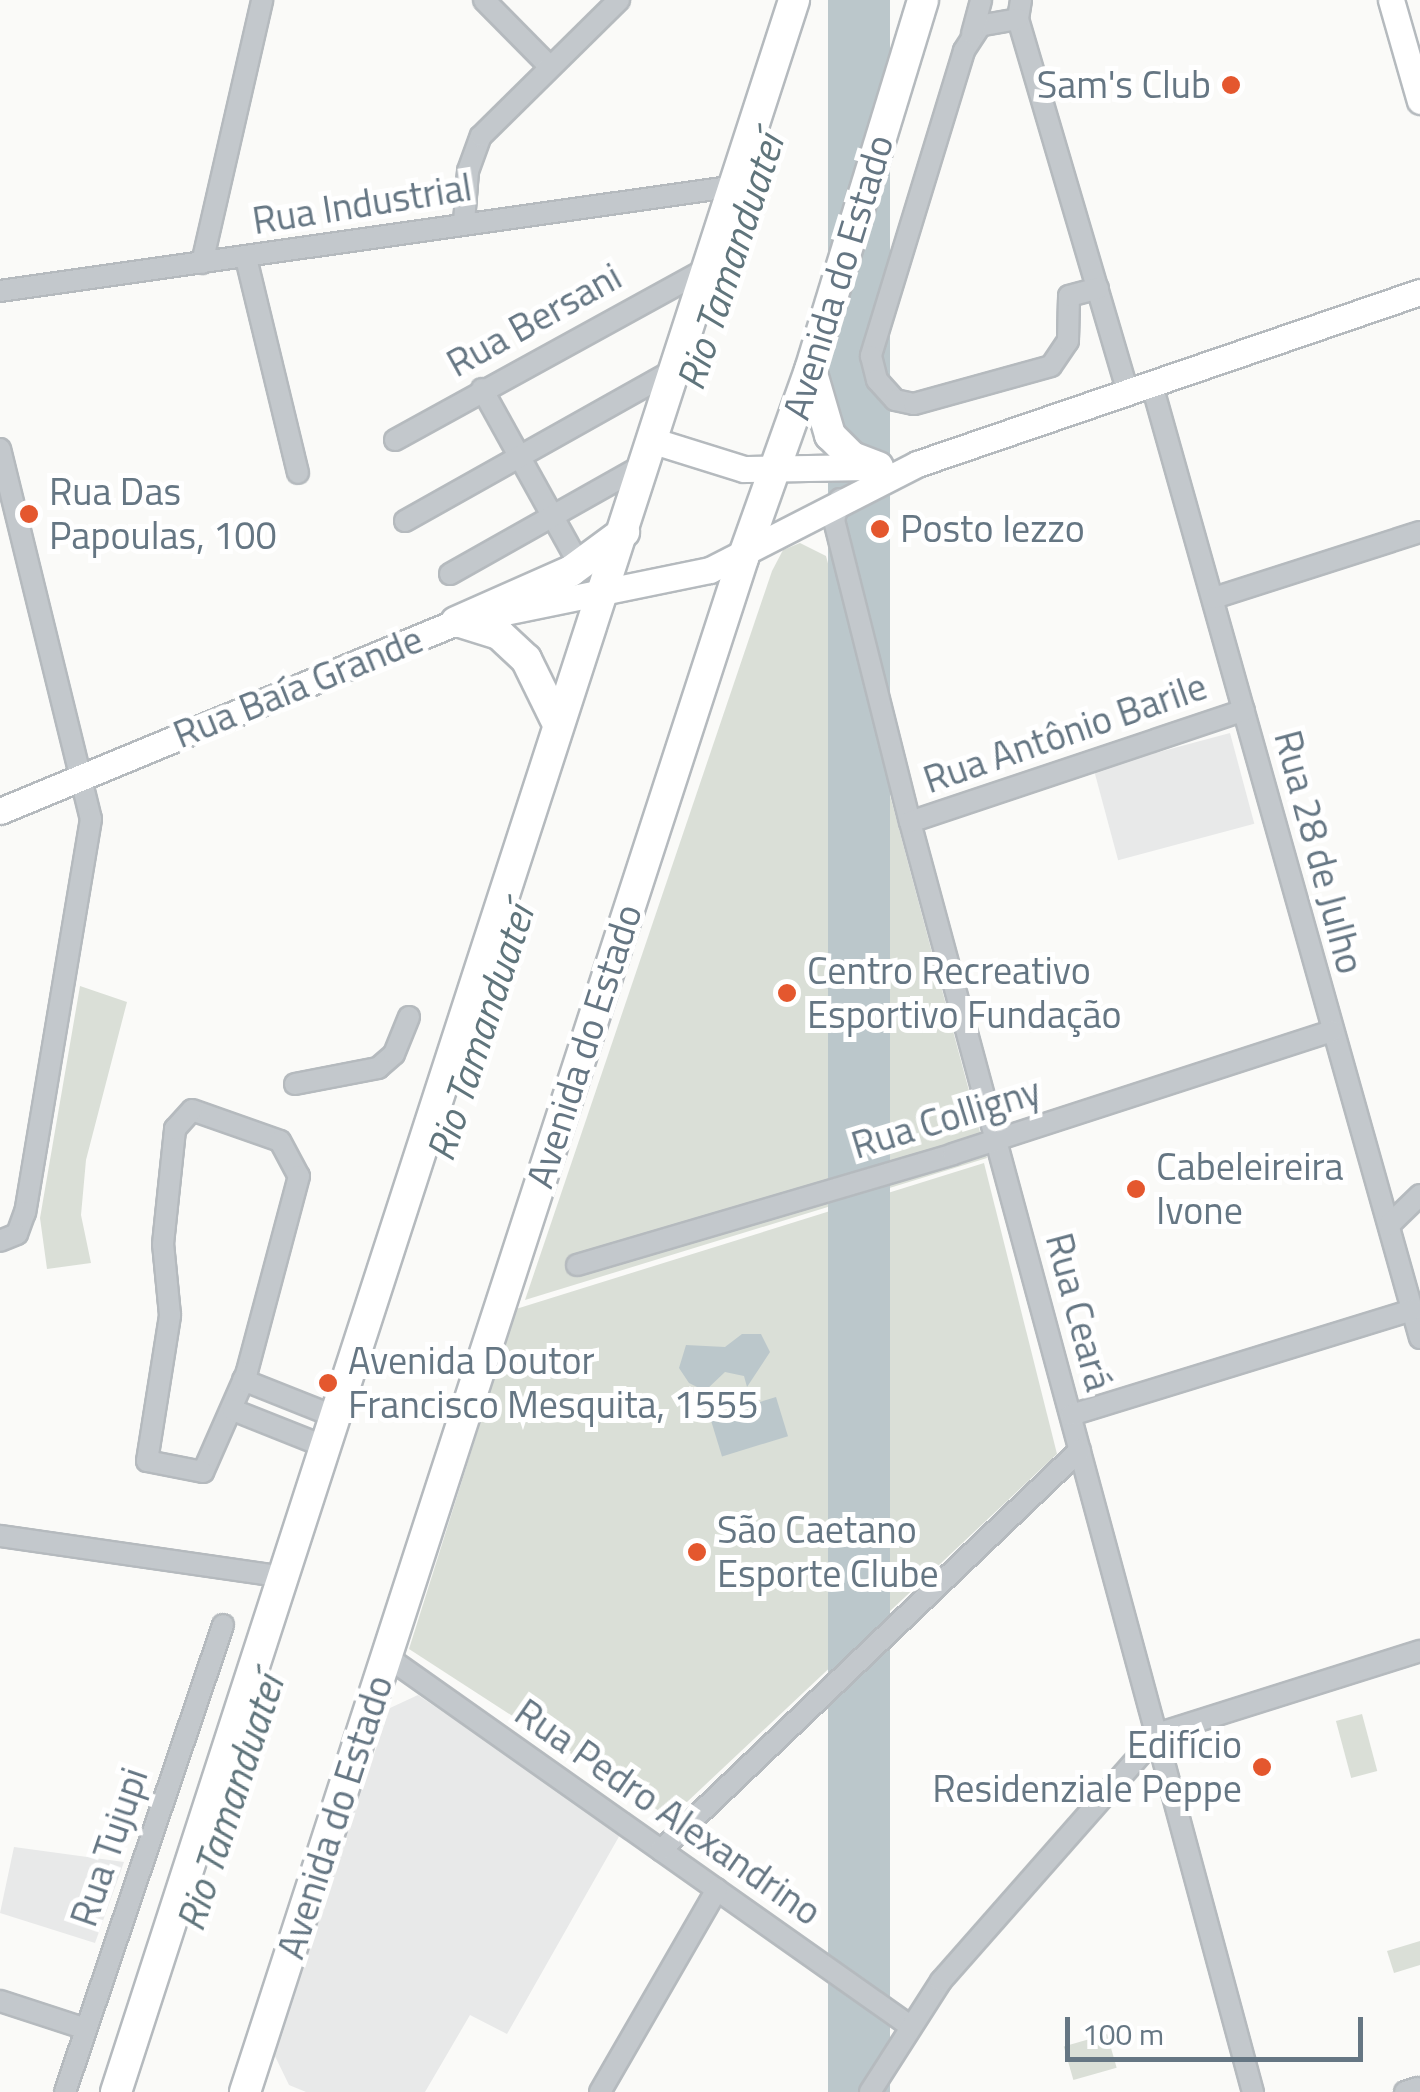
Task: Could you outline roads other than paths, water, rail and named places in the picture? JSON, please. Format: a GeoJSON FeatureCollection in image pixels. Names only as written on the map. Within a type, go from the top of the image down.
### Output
{"type":"FeatureCollection","features":[{"type":"Feature","properties":{"kind":"highway"},"geometry":{"type":"LineString","coordinates":[[116,2092],[331,1415],[558,724],[619,585],[624,532],[660,451],[676,368],[794,0]]}},
{"type":"Feature","properties":{"kind":"highway","name":"Avenida do Estado"},"geometry":{"type":"LineString","coordinates":[[245,2092],[743,558],[810,370],[924,0]]}},
{"type":"Feature","properties":{"kind":"highway"},"geometry":{"type":"LineString","coordinates":[[810,370],[830,435],[852,458],[878,467]]}},
{"type":"Feature","properties":{"kind":"highway"},"geometry":{"type":"LineString","coordinates":[[458,622],[580,566],[624,532]]}},
{"type":"Feature","properties":{"kind":"highway"},"geometry":{"type":"LineString","coordinates":[[458,622],[499,634],[526,659],[558,724]]}},
{"type":"Feature","properties":{"kind":"main road"},"geometry":{"type":"LineString","coordinates":[[1390,0],[1420,101]]}},
{"type":"Feature","properties":{"kind":"main road"},"geometry":{"type":"LineString","coordinates":[[660,451],[744,469],[917,464],[1420,292]]}},
{"type":"Feature","properties":{"kind":"main road","name":"Rua Baía Grande"},"geometry":{"type":"LineString","coordinates":[[0,811],[458,622],[619,585],[710,570],[743,558],[790,526],[917,464]]}},
{"type":"Feature","properties":{"kind":"street"},"geometry":{"type":"LineString","coordinates":[[202,263],[262,0]]}},
{"type":"Feature","properties":{"kind":"street"},"geometry":{"type":"LineString","coordinates":[[484,0],[550,66]]}},
{"type":"Feature","properties":{"kind":"street"},"geometry":{"type":"LineString","coordinates":[[464,222],[473,150],[550,66],[619,0]]}},
{"type":"Feature","properties":{"kind":"street"},"geometry":{"type":"LineString","coordinates":[[980,0],[871,356],[876,380],[895,400],[914,404],[1051,366],[1068,341],[1069,296],[1098,288]]}},
{"type":"Feature","properties":{"kind":"street"},"geometry":{"type":"LineString","coordinates":[[972,34],[1019,9]]}},
{"type":"Feature","properties":{"kind":"street","name":"Rua 28 de Julho"},"geometry":{"type":"LineString","coordinates":[[1019,9],[1098,288],[1140,389],[1214,598],[1420,1338]]}},
{"type":"Feature","properties":{"kind":"street","name":"Rua Industrial"},"geometry":{"type":"LineString","coordinates":[[0,291],[736,186]]}},
{"type":"Feature","properties":{"kind":"street"},"geometry":{"type":"LineString","coordinates":[[246,258],[298,473]]}},
{"type":"Feature","properties":{"kind":"street","name":"Rua Bersani"},"geometry":{"type":"LineString","coordinates":[[395,440],[482,388],[710,267]]}},
{"type":"Feature","properties":{"kind":"street"},"geometry":{"type":"LineString","coordinates":[[405,521],[676,368]]}},
{"type":"Feature","properties":{"kind":"street"},"geometry":{"type":"LineString","coordinates":[[482,388],[580,566]]}},
{"type":"Feature","properties":{"kind":"street"},"geometry":{"type":"LineString","coordinates":[[0,449],[91,819],[25,1212],[17,1234],[0,1241]]}},
{"type":"Feature","properties":{"kind":"street"},"geometry":{"type":"LineString","coordinates":[[450,574],[660,451]]}},
{"type":"Feature","properties":{"kind":"street","name":"Rua Ceará"},"geometry":{"type":"LineString","coordinates":[[840,499],[834,520],[910,822],[1160,1733],[1254,2092]]}},
{"type":"Feature","properties":{"kind":"street"},"geometry":{"type":"LineString","coordinates":[[790,526],[822,532],[843,550]]}},
{"type":"Feature","properties":{"kind":"street"},"geometry":{"type":"LineString","coordinates":[[1214,598],[1420,532]]}},
{"type":"Feature","properties":{"kind":"street","name":"Rua Antônio Barile"},"geometry":{"type":"LineString","coordinates":[[910,822],[1244,710]]}},
{"type":"Feature","properties":{"kind":"street"},"geometry":{"type":"LineString","coordinates":[[295,1084],[378,1068],[394,1054],[409,1017]]}},
{"type":"Feature","properties":{"kind":"street","name":"Rua Colligny"},"geometry":{"type":"LineString","coordinates":[[577,1265],[996,1140],[1332,1030]]}},
{"type":"Feature","properties":{"kind":"street"},"geometry":{"type":"LineString","coordinates":[[192,1110],[280,1141],[300,1176],[243,1380],[207,1470],[148,1461],[170,1315],[163,1244],[176,1129],[192,1110]]}},
{"type":"Feature","properties":{"kind":"street"},"geometry":{"type":"LineString","coordinates":[[1386,1215],[1420,1195]]}},
{"type":"Feature","properties":{"kind":"street"},"geometry":{"type":"LineString","coordinates":[[1071,1415],[1413,1310]]}},
{"type":"Feature","properties":{"kind":"street"},"geometry":{"type":"LineString","coordinates":[[243,1380],[331,1415]]}},
{"type":"Feature","properties":{"kind":"street"},"geometry":{"type":"LineString","coordinates":[[233,1410],[322,1445]]}},
{"type":"Feature","properties":{"kind":"street"},"geometry":{"type":"LineString","coordinates":[[661,1850],[1080,1450]]}},
{"type":"Feature","properties":{"kind":"street"},"geometry":{"type":"LineString","coordinates":[[0,1536],[279,1576]]}},
{"type":"Feature","properties":{"kind":"street","name":"Rua Tujupi"},"geometry":{"type":"LineString","coordinates":[[65,2092],[83,2028],[223,1626]]}},
{"type":"Feature","properties":{"kind":"street"},"geometry":{"type":"LineString","coordinates":[[870,2092],[941,1981],[1160,1733],[1420,1652]]}},
{"type":"Feature","properties":{"kind":"street","name":"Rua Pedro Alexandrino"},"geometry":{"type":"LineString","coordinates":[[386,1656],[910,2026]]}},
{"type":"Feature","properties":{"kind":"street"},"geometry":{"type":"LineString","coordinates":[[600,2092],[717,1890]]}},
{"type":"Feature","properties":{"kind":"street"},"geometry":{"type":"LineString","coordinates":[[0,2001],[83,2028]]}},
{"type":"Feature","properties":{"kind":"place","name":"Sam's Club"},"geometry":{"type":"Point","coordinates":[1231,85]}},
{"type":"Feature","properties":{"kind":"place","name":"Rua Das Papoulas, 100"},"geometry":{"type":"Point","coordinates":[29,514]}},
{"type":"Feature","properties":{"kind":"place","name":"Posto Iezzo"},"geometry":{"type":"Point","coordinates":[880,529]}},
{"type":"Feature","properties":{"kind":"place","name":"Centro Recreativo Esportivo Fundação"},"geometry":{"type":"Point","coordinates":[787,993]}},
{"type":"Feature","properties":{"kind":"place","name":"Cabeleireira Ivone"},"geometry":{"type":"Point","coordinates":[1136,1189]}},
{"type":"Feature","properties":{"kind":"place","name":"Avenida Doutor Francisco Mesquita, 1555"},"geometry":{"type":"Point","coordinates":[328,1383]}},
{"type":"Feature","properties":{"kind":"place","name":"São Caetano Esporte Clube"},"geometry":{"type":"Point","coordinates":[697,1552]}},
{"type":"Feature","properties":{"kind":"place","name":"Edifício Residenziale Peppe"},"geometry":{"type":"Point","coordinates":[1262,1767]}},
{"type":"Feature","properties":{"kind":"water label","name":"Rio Tamanduateí"},"geometry":{"type":"Point","coordinates":[730,262]}},
{"type":"Feature","properties":{"kind":"water label","name":"Rio Tamanduateí"},"geometry":{"type":"Point","coordinates":[480,1033]}},
{"type":"Feature","properties":{"kind":"water label","name":"Rio Tamanduateí"},"geometry":{"type":"Point","coordinates":[230,1803]}}]}
